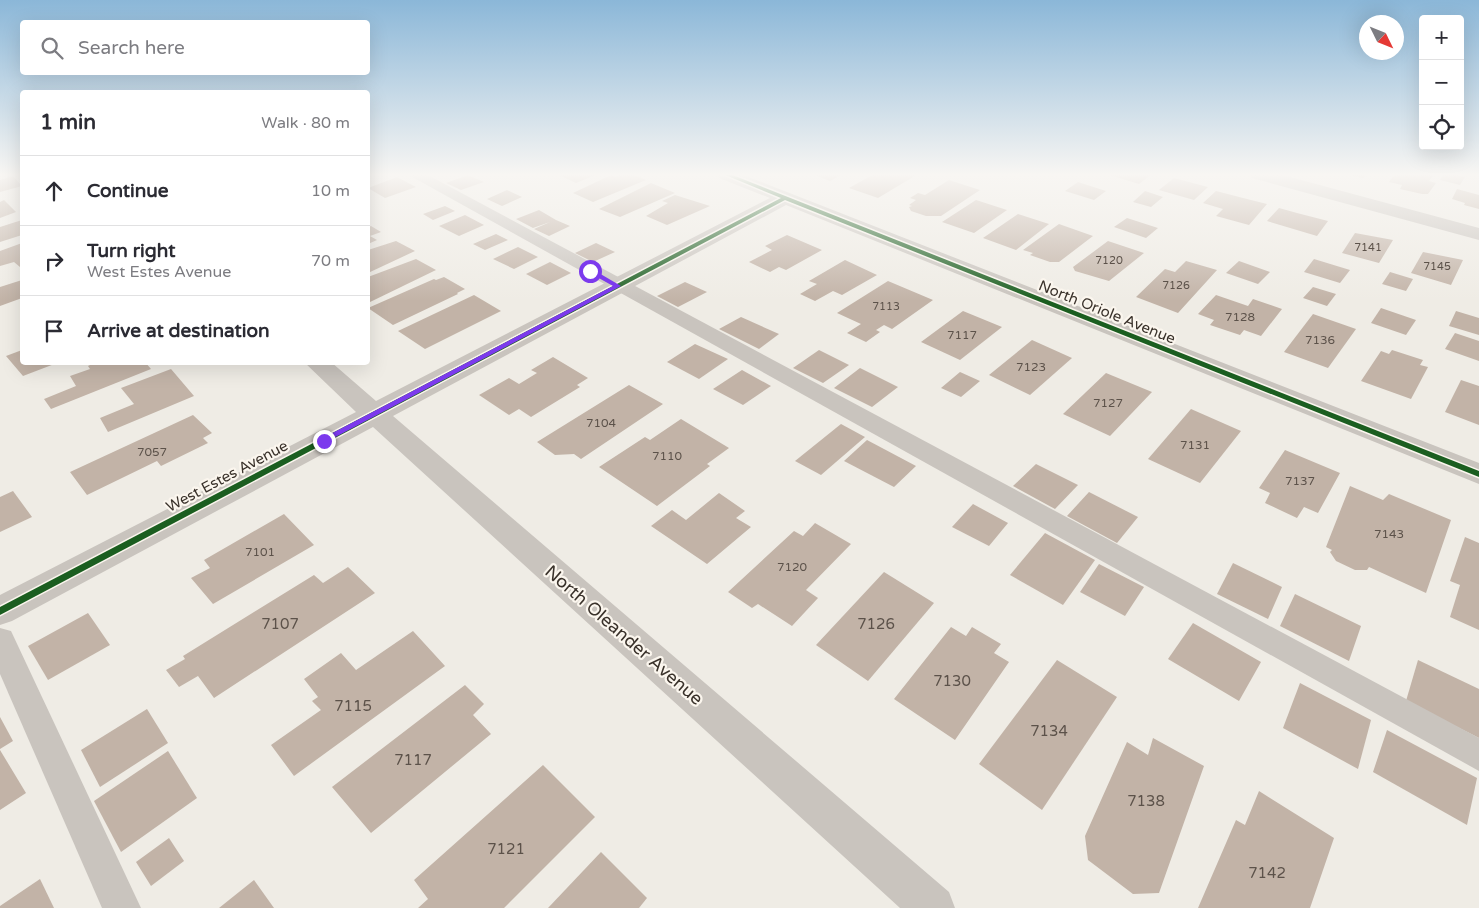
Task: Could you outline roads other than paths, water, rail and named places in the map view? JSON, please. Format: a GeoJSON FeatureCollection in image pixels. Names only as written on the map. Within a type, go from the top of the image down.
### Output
{"type":"FeatureCollection","features":[{"type":"Feature","properties":{"kind":"street","name":"West Estes Avenue"},"geometry":{"type":"LineString","coordinates":[[0,611],[750,216]]}},
{"type":"Feature","properties":{"kind":"street","name":"North Oriole Avenue"},"geometry":{"type":"LineString","coordinates":[[831,216],[1479,474]]}},
{"type":"Feature","properties":{"kind":"street"},"geometry":{"type":"LineString","coordinates":[[1414,216],[1479,234]]}},
{"type":"Feature","properties":{"kind":"street","name":"North Oleander Avenue"},"geometry":{"type":"LineString","coordinates":[[319,365],[933,908]]}},
{"type":"Feature","properties":{"kind":"lane"},"geometry":{"type":"LineString","coordinates":[[491,216],[1479,755]]}},
{"type":"Feature","properties":{"kind":"lane"},"geometry":{"type":"LineString","coordinates":[[0,640],[122,908]]}}]}
